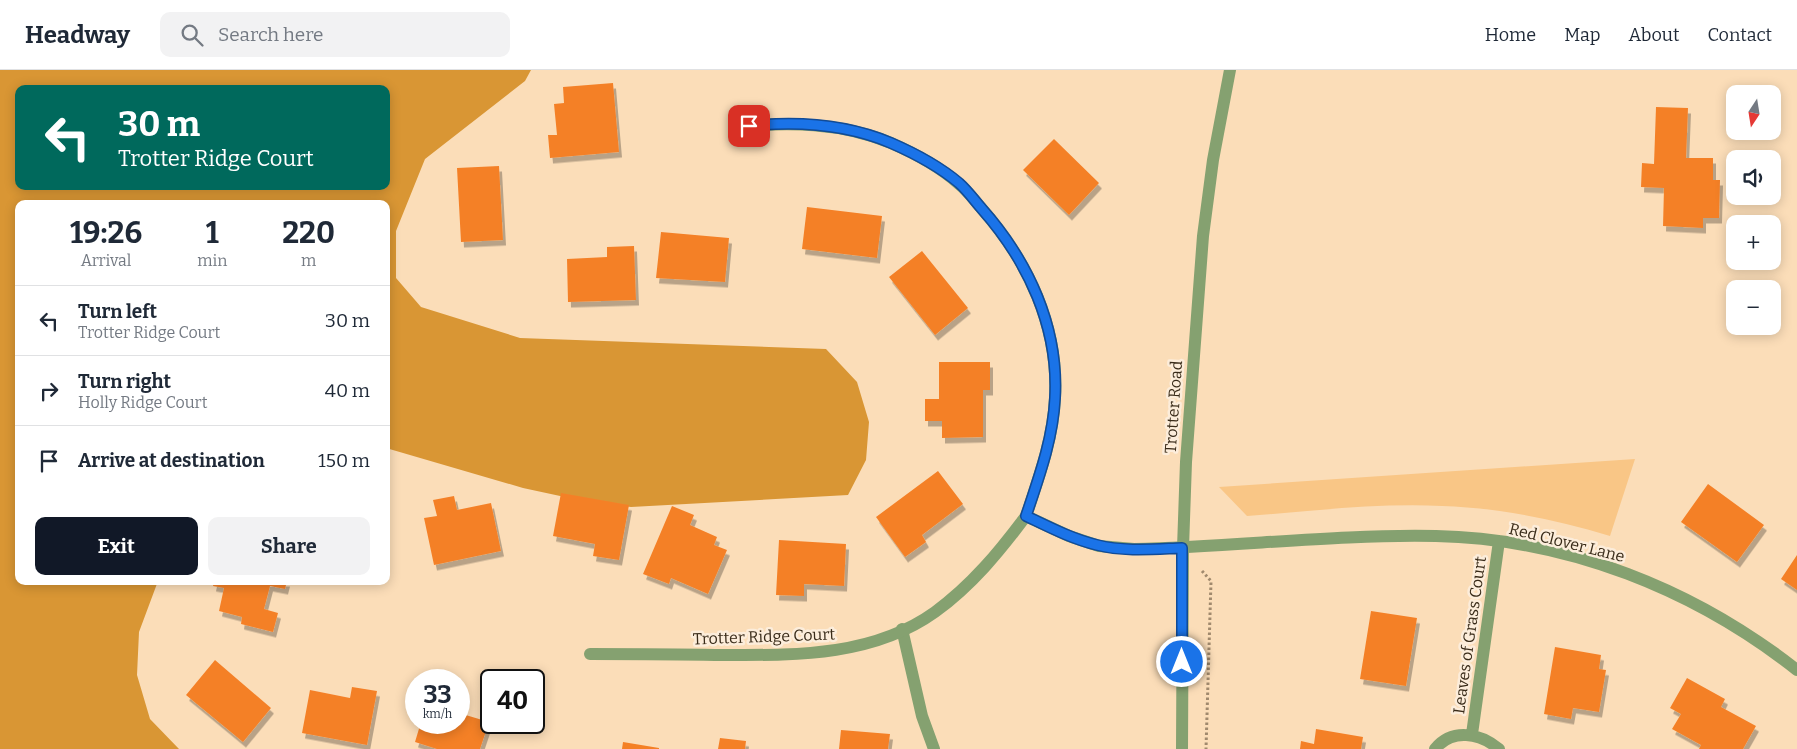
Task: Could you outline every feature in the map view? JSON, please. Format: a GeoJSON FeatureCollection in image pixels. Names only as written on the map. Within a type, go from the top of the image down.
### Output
{"type":"FeatureCollection","features":[{"type":"Feature","properties":{"kind":"street","name":"Trotter Road"},"geometry":{"type":"LineString","coordinates":[[1182,749],[1182,548],[1186,462],[1203,236],[1213,160],[1230,70]]}},
{"type":"Feature","properties":{"kind":"street","name":"Trotter Ridge Court"},"geometry":{"type":"LineString","coordinates":[[590,654],[806,654],[849,649],[892,635],[934,613],[969,584],[997,555],[1026,516],[1050,439],[1055,398],[1054,358],[1046,319],[1032,281],[1011,244],[959,184],[927,162],[890,143],[855,132],[817,125],[778,123],[734,127]]}},
{"type":"Feature","properties":{"kind":"street"},"geometry":{"type":"LineString","coordinates":[[1026,516],[1069,536],[1099,546],[1134,549],[1182,548]]}},
{"type":"Feature","properties":{"kind":"street","name":"Red Clover Lane"},"geometry":{"type":"LineString","coordinates":[[1182,548],[1374,537],[1437,536],[1499,541],[1554,552],[1616,569],[1670,591],[1720,616],[1765,645],[1797,670]]}},
{"type":"Feature","properties":{"kind":"street","name":"Leaves of Grass Court"},"geometry":{"type":"LineString","coordinates":[[1472,734],[1499,541]]}},
{"type":"Feature","properties":{"kind":"street"},"geometry":{"type":"LineString","coordinates":[[902,629],[922,716],[934,749]]}},
{"type":"Feature","properties":{"kind":"street","name":"Leaves of Grass Court"},"geometry":{"type":"LineString","coordinates":[[1434,749],[1453,736],[1472,734],[1488,739],[1499,749]]}},
{"type":"Feature","properties":{"kind":"path"},"geometry":{"type":"LineString","coordinates":[[1182,548],[1211,580],[1206,749]]}},
{"type":"Feature","properties":{"kind":"shaded area"},"geometry":{"type":"Polygon","coordinates":[[[0,70],[531,70],[525,81],[425,159],[396,231],[396,278],[421,307],[520,338],[826,349],[857,382],[869,422],[866,460],[848,495],[631,507],[588,502],[523,488],[390,449],[390,200],[15,200],[15,585],[157,585],[139,632],[137,675],[150,719],[179,749],[0,749],[0,70]]]}},
{"type":"Feature","properties":{"kind":"shaded area"},"geometry":{"type":"Polygon","coordinates":[[[1635,459],[1610,536],[1569,524],[1527,515],[1463,507],[1418,505],[1369,507],[1247,516],[1219,487],[1635,459]]]}},
{"type":"Feature","properties":{"kind":"building"},"geometry":{"type":"Polygon","coordinates":[[[613,83],[619,152],[550,158],[548,135],[557,135],[554,104],[564,103],[563,87],[613,83]]]}},
{"type":"Feature","properties":{"kind":"building"},"geometry":{"type":"Polygon","coordinates":[[[1656,107],[1688,108],[1686,158],[1713,158],[1713,180],[1720,180],[1719,218],[1703,218],[1703,228],[1663,226],[1664,188],[1641,187],[1642,163],[1654,164],[1656,107]]]}},
{"type":"Feature","properties":{"kind":"building"},"geometry":{"type":"Polygon","coordinates":[[[1054,139],[1099,183],[1069,215],[1023,170],[1054,139]]]}},
{"type":"Feature","properties":{"kind":"building"},"geometry":{"type":"Polygon","coordinates":[[[499,166],[503,240],[461,242],[457,168],[499,166]]]}},
{"type":"Feature","properties":{"kind":"building"},"geometry":{"type":"Polygon","coordinates":[[[807,207],[882,216],[877,258],[802,249],[807,207]]]}},
{"type":"Feature","properties":{"kind":"building"},"geometry":{"type":"Polygon","coordinates":[[[661,232],[729,238],[725,282],[656,278],[661,232]]]}},
{"type":"Feature","properties":{"kind":"building"},"geometry":{"type":"Polygon","coordinates":[[[634,246],[636,300],[568,302],[567,259],[607,257],[607,247],[634,246]]]}},
{"type":"Feature","properties":{"kind":"building"},"geometry":{"type":"Polygon","coordinates":[[[922,251],[968,308],[935,335],[889,277],[922,251]]]}},
{"type":"Feature","properties":{"kind":"building"},"geometry":{"type":"Polygon","coordinates":[[[939,362],[990,362],[990,390],[983,390],[983,437],[942,438],[942,421],[925,421],[925,399],[939,399],[939,362]]]}},
{"type":"Feature","properties":{"kind":"building"},"geometry":{"type":"Polygon","coordinates":[[[938,471],[963,504],[922,535],[926,542],[905,557],[876,517],[938,471]]]}},
{"type":"Feature","properties":{"kind":"building"},"geometry":{"type":"Polygon","coordinates":[[[1708,484],[1764,525],[1737,562],[1681,522],[1708,484]]]}},
{"type":"Feature","properties":{"kind":"building"},"geometry":{"type":"Polygon","coordinates":[[[561,493],[629,505],[619,560],[593,556],[595,544],[553,536],[561,493]]]}},
{"type":"Feature","properties":{"kind":"building"},"geometry":{"type":"Polygon","coordinates":[[[454,496],[457,510],[491,503],[501,551],[434,565],[424,518],[437,516],[433,500],[454,496]]]}},
{"type":"Feature","properties":{"kind":"building"},"geometry":{"type":"Polygon","coordinates":[[[672,506],[694,515],[690,525],[717,537],[714,545],[727,550],[708,594],[671,578],[669,584],[643,574],[672,506]]]}},
{"type":"Feature","properties":{"kind":"building"},"geometry":{"type":"Polygon","coordinates":[[[779,540],[846,544],[844,586],[804,584],[804,596],[776,595],[779,540]]]}},
{"type":"Feature","properties":{"kind":"building"},"geometry":{"type":"Polygon","coordinates":[[[1797,555],[1797,590],[1781,579],[1797,555]]]}},
{"type":"Feature","properties":{"kind":"building"},"geometry":{"type":"Polygon","coordinates":[[[286,585],[285,589],[270,586],[264,609],[278,613],[273,632],[241,624],[242,617],[219,611],[224,588],[213,586],[286,585]]]}},
{"type":"Feature","properties":{"kind":"building"},"geometry":{"type":"Polygon","coordinates":[[[1371,611],[1417,618],[1406,686],[1360,679],[1371,611]]]}},
{"type":"Feature","properties":{"kind":"building"},"geometry":{"type":"Polygon","coordinates":[[[1555,647],[1601,655],[1599,669],[1606,670],[1599,712],[1573,708],[1571,719],[1544,714],[1555,647]]]}},
{"type":"Feature","properties":{"kind":"building"},"geometry":{"type":"Polygon","coordinates":[[[215,660],[271,708],[243,742],[186,695],[215,660]]]}},
{"type":"Feature","properties":{"kind":"building"},"geometry":{"type":"Polygon","coordinates":[[[1687,678],[1725,699],[1721,707],[1756,726],[1743,749],[1699,749],[1701,745],[1672,729],[1681,714],[1670,708],[1687,678]]]}},
{"type":"Feature","properties":{"kind":"building"},"geometry":{"type":"Polygon","coordinates":[[[352,687],[377,691],[367,745],[302,733],[310,690],[350,698],[352,687]]]}},
{"type":"Feature","properties":{"kind":"building"},"geometry":{"type":"Polygon","coordinates":[[[470,716],[480,719],[480,734],[485,734],[480,749],[437,749],[415,742],[417,734],[470,734],[470,716]]]}},
{"type":"Feature","properties":{"kind":"building"},"geometry":{"type":"Polygon","coordinates":[[[1316,729],[1363,737],[1361,749],[1300,749],[1301,741],[1314,744],[1316,729]]]}},
{"type":"Feature","properties":{"kind":"building"},"geometry":{"type":"Polygon","coordinates":[[[841,730],[890,734],[888,749],[839,749],[841,730]]]}},
{"type":"Feature","properties":{"kind":"building"},"geometry":{"type":"Polygon","coordinates":[[[720,738],[746,741],[745,749],[718,749],[720,738]]]}},
{"type":"Feature","properties":{"kind":"building"},"geometry":{"type":"Polygon","coordinates":[[[623,742],[659,748],[659,749],[622,749],[623,742]]]}},
{"type":"Feature","properties":{"kind":"route"},"geometry":{"type":"LineString","coordinates":[[749,126],[778,123],[817,125],[855,132],[890,143],[927,162],[959,184],[1011,244],[1032,281],[1046,319],[1054,358],[1055,398],[1050,439],[1026,516],[1069,536],[1099,546],[1134,549],[1182,548],[1182,662]]}}]}
